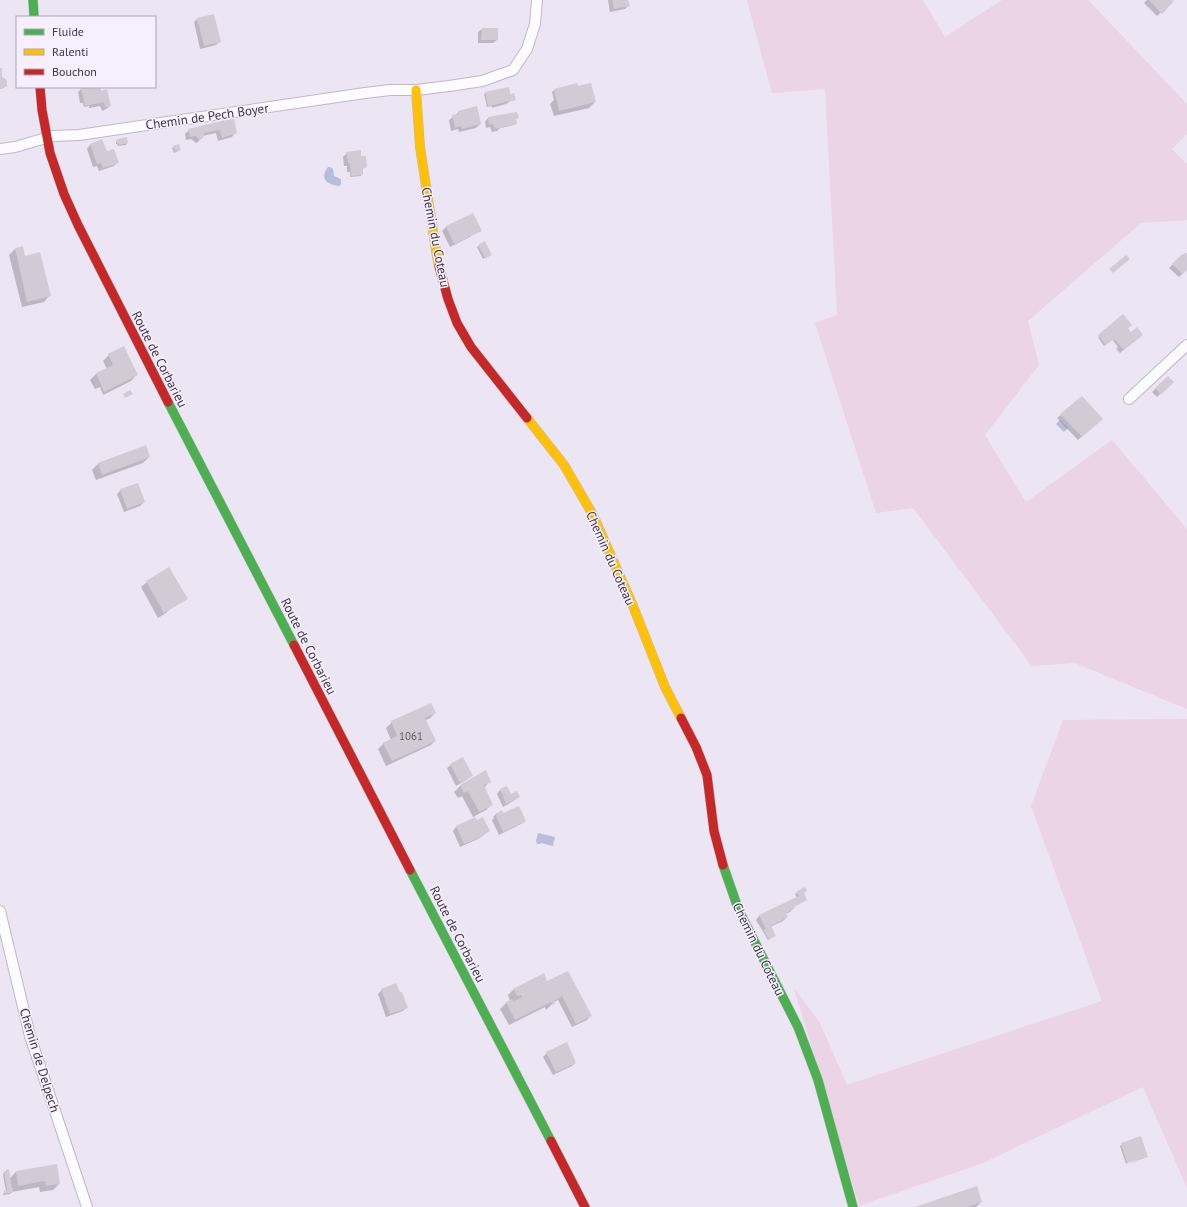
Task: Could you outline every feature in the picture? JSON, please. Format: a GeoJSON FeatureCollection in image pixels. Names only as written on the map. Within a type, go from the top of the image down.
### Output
{"type":"FeatureCollection","features":[{"type":"Feature","properties":{"kind":"main road"},"geometry":{"type":"LineString","coordinates":[[33,0],[34,16]]}},
{"type":"Feature","properties":{"kind":"main road","name":"Route de Corbarieu"},"geometry":{"type":"LineString","coordinates":[[40,88],[42,110],[50,153],[64,194],[98,266],[585,1207]]}},
{"type":"Feature","properties":{"kind":"main road","name":"Chemin du Coteau"},"geometry":{"type":"LineString","coordinates":[[416,90],[420,147],[437,257],[448,298],[457,323],[471,347],[564,465],[593,515],[633,606],[665,687],[696,747],[707,775],[714,831],[725,871],[739,911],[798,1027],[818,1080],[854,1207]]}},
{"type":"Feature","properties":{"kind":"street"},"geometry":{"type":"LineString","coordinates":[[416,90],[482,81],[514,70],[527,49],[535,24],[537,0]]}},
{"type":"Feature","properties":{"kind":"street","name":"Chemin de Pech Boyer"},"geometry":{"type":"LineString","coordinates":[[0,149],[15,147],[53,136],[79,135],[365,93],[390,90],[416,90]]}},
{"type":"Feature","properties":{"kind":"street"},"geometry":{"type":"LineString","coordinates":[[1129,399],[1187,345]]}},
{"type":"Feature","properties":{"kind":"street","name":"Chemin de Delpech"},"geometry":{"type":"LineString","coordinates":[[0,911],[30,1036],[87,1207]]}},
{"type":"Feature","properties":{"kind":"shaded area"},"geometry":{"type":"Polygon","coordinates":[[[747,0],[923,0],[945,37],[1002,0],[1088,0],[1187,104],[1187,134],[1172,149],[1187,164],[1187,220],[1141,223],[1028,321],[1039,365],[985,435],[1026,502],[1112,440],[1187,529],[1187,709],[1075,663],[1032,666],[913,508],[876,513],[815,323],[837,315],[825,89],[772,93],[747,0]]]}},
{"type":"Feature","properties":{"kind":"shaded area"},"geometry":{"type":"Polygon","coordinates":[[[1187,719],[1187,1188],[1143,1087],[983,1163],[859,1206],[794,988],[820,1023],[847,1085],[1102,1001],[1031,806],[1063,720],[1187,719]]]}},
{"type":"Feature","properties":{"kind":"water"},"geometry":{"type":"Polygon","coordinates":[[[328,167],[333,169],[334,176],[341,179],[341,184],[339,186],[331,184],[324,178],[325,171],[328,167]]]}},
{"type":"Feature","properties":{"kind":"water"},"geometry":{"type":"Polygon","coordinates":[[[1060,420],[1068,428],[1064,432],[1056,424],[1060,420]]]}},
{"type":"Feature","properties":{"kind":"water"},"geometry":{"type":"Polygon","coordinates":[[[538,833],[555,837],[553,846],[541,843],[537,844],[536,841],[538,833]]]}},
{"type":"Feature","properties":{"kind":"building"},"geometry":{"type":"Polygon","coordinates":[[[612,0],[628,0],[630,6],[614,9],[612,0]]]}},
{"type":"Feature","properties":{"kind":"building"},"geometry":{"type":"Polygon","coordinates":[[[1149,0],[1173,0],[1174,1],[1162,14],[1149,0]]]}},
{"type":"Feature","properties":{"kind":"building"},"geometry":{"type":"Polygon","coordinates":[[[214,14],[221,42],[204,46],[197,18],[214,14]]]}},
{"type":"Feature","properties":{"kind":"building"},"geometry":{"type":"Polygon","coordinates":[[[482,28],[498,28],[498,40],[481,40],[482,28]]]}},
{"type":"Feature","properties":{"kind":"building"},"geometry":{"type":"Polygon","coordinates":[[[0,68],[2,68],[2,77],[6,79],[7,82],[7,86],[2,89],[0,89],[0,68]]]}},
{"type":"Feature","properties":{"kind":"building"},"geometry":{"type":"Polygon","coordinates":[[[577,83],[578,86],[591,83],[596,102],[559,111],[554,89],[577,83]]]}},
{"type":"Feature","properties":{"kind":"building"},"geometry":{"type":"Polygon","coordinates":[[[509,87],[510,94],[514,93],[516,100],[488,106],[485,92],[509,87]]]}},
{"type":"Feature","properties":{"kind":"building"},"geometry":{"type":"Polygon","coordinates":[[[81,88],[100,88],[101,91],[107,89],[111,106],[105,107],[104,102],[85,106],[81,88]]]}},
{"type":"Feature","properties":{"kind":"building"},"geometry":{"type":"Polygon","coordinates":[[[477,106],[481,124],[462,129],[461,126],[455,128],[452,115],[459,114],[458,111],[477,106]]]}},
{"type":"Feature","properties":{"kind":"building"},"geometry":{"type":"Polygon","coordinates":[[[517,112],[519,118],[516,119],[517,124],[495,129],[493,124],[489,125],[488,117],[517,112]]]}},
{"type":"Feature","properties":{"kind":"building"},"geometry":{"type":"Polygon","coordinates":[[[234,118],[237,133],[222,138],[220,130],[204,133],[203,138],[200,140],[196,136],[190,137],[188,129],[234,118]]]}},
{"type":"Feature","properties":{"kind":"building"},"geometry":{"type":"Polygon","coordinates":[[[127,137],[128,143],[117,144],[117,139],[127,137]]]}},
{"type":"Feature","properties":{"kind":"building"},"geometry":{"type":"Polygon","coordinates":[[[102,139],[107,151],[114,149],[119,163],[103,168],[101,163],[97,164],[90,144],[102,139]]]}},
{"type":"Feature","properties":{"kind":"building"},"geometry":{"type":"Polygon","coordinates":[[[179,144],[181,150],[176,152],[173,146],[179,144]]]}},
{"type":"Feature","properties":{"kind":"building"},"geometry":{"type":"Polygon","coordinates":[[[361,150],[361,156],[366,156],[367,167],[363,168],[363,175],[351,176],[350,163],[348,163],[346,152],[361,150]]]}},
{"type":"Feature","properties":{"kind":"building"},"geometry":{"type":"Polygon","coordinates":[[[473,213],[482,231],[454,244],[446,226],[473,213]]]}},
{"type":"Feature","properties":{"kind":"building"},"geometry":{"type":"Polygon","coordinates":[[[485,241],[492,255],[485,258],[478,245],[485,241]]]}},
{"type":"Feature","properties":{"kind":"building"},"geometry":{"type":"Polygon","coordinates":[[[23,246],[25,256],[40,252],[51,296],[27,302],[15,248],[23,246]]]}},
{"type":"Feature","properties":{"kind":"building"},"geometry":{"type":"Polygon","coordinates":[[[1187,253],[1187,270],[1183,274],[1172,264],[1181,255],[1187,253]]]}},
{"type":"Feature","properties":{"kind":"building"},"geometry":{"type":"Polygon","coordinates":[[[1126,255],[1130,259],[1113,273],[1109,269],[1126,255]]]}},
{"type":"Feature","properties":{"kind":"building"},"geometry":{"type":"Polygon","coordinates":[[[1123,314],[1132,325],[1128,328],[1131,332],[1137,327],[1143,335],[1124,350],[1114,339],[1106,345],[1098,335],[1123,314]]]}},
{"type":"Feature","properties":{"kind":"building"},"geometry":{"type":"Polygon","coordinates":[[[124,346],[138,375],[104,392],[96,373],[113,365],[108,354],[124,346]]]}},
{"type":"Feature","properties":{"kind":"building"},"geometry":{"type":"Polygon","coordinates":[[[1168,376],[1174,382],[1161,395],[1155,388],[1168,376]]]}},
{"type":"Feature","properties":{"kind":"building"},"geometry":{"type":"Polygon","coordinates":[[[130,390],[133,394],[125,398],[123,394],[130,390]]]}},
{"type":"Feature","properties":{"kind":"building"},"geometry":{"type":"Polygon","coordinates":[[[1082,396],[1103,419],[1082,437],[1060,414],[1082,396]]]}},
{"type":"Feature","properties":{"kind":"building"},"geometry":{"type":"Polygon","coordinates":[[[146,445],[150,457],[102,475],[98,463],[146,445]]]}},
{"type":"Feature","properties":{"kind":"building"},"geometry":{"type":"Polygon","coordinates":[[[138,483],[145,502],[127,509],[120,489],[138,483]]]}},
{"type":"Feature","properties":{"kind":"building"},"geometry":{"type":"Polygon","coordinates":[[[169,567],[188,599],[164,613],[146,581],[169,567]]]}},
{"type":"Feature","properties":{"kind":"building"},"geometry":{"type":"Polygon","coordinates":[[[431,703],[436,713],[425,718],[436,741],[392,761],[383,743],[397,736],[391,721],[431,703]]]}},
{"type":"Feature","properties":{"kind":"building"},"geometry":{"type":"Polygon","coordinates":[[[463,757],[473,776],[460,783],[450,764],[463,757]]]}},
{"type":"Feature","properties":{"kind":"building"},"geometry":{"type":"Polygon","coordinates":[[[486,770],[491,782],[484,785],[493,805],[479,812],[468,791],[464,793],[460,785],[486,770]]]}},
{"type":"Feature","properties":{"kind":"building"},"geometry":{"type":"Polygon","coordinates":[[[507,786],[511,794],[517,791],[520,797],[506,804],[500,789],[507,786]]]}},
{"type":"Feature","properties":{"kind":"building"},"geometry":{"type":"Polygon","coordinates":[[[519,806],[526,821],[503,832],[496,816],[497,813],[502,810],[503,813],[519,806]]]}},
{"type":"Feature","properties":{"kind":"building"},"geometry":{"type":"Polygon","coordinates":[[[475,817],[477,820],[483,817],[490,831],[482,835],[483,836],[464,844],[456,826],[475,817]]]}},
{"type":"Feature","properties":{"kind":"building"},"geometry":{"type":"Polygon","coordinates":[[[805,887],[807,891],[804,893],[807,900],[786,913],[788,917],[771,926],[776,936],[769,939],[763,930],[766,929],[759,915],[799,896],[796,892],[805,887]]]}},
{"type":"Feature","properties":{"kind":"building"},"geometry":{"type":"Polygon","coordinates":[[[568,971],[592,1016],[576,1024],[562,996],[554,1001],[555,1003],[553,1005],[551,1002],[515,1020],[506,1002],[512,999],[514,1001],[522,997],[521,995],[517,996],[513,989],[544,973],[547,981],[568,971]]]}},
{"type":"Feature","properties":{"kind":"building"},"geometry":{"type":"Polygon","coordinates":[[[396,983],[400,992],[402,992],[408,1008],[390,1014],[381,989],[396,983]]]}},
{"type":"Feature","properties":{"kind":"building"},"geometry":{"type":"Polygon","coordinates":[[[567,1042],[576,1063],[556,1072],[546,1052],[567,1042]]]}},
{"type":"Feature","properties":{"kind":"building"},"geometry":{"type":"Polygon","coordinates":[[[1141,1136],[1148,1157],[1127,1163],[1121,1143],[1141,1136]]]}},
{"type":"Feature","properties":{"kind":"building"},"geometry":{"type":"Polygon","coordinates":[[[57,1164],[60,1184],[46,1186],[45,1181],[18,1186],[16,1171],[57,1164]]]}},
{"type":"Feature","properties":{"kind":"building"},"geometry":{"type":"Polygon","coordinates":[[[6,1169],[9,1169],[13,1192],[4,1194],[4,1191],[7,1190],[4,1171],[7,1171],[6,1169]]]}},
{"type":"Feature","properties":{"kind":"building"},"geometry":{"type":"Polygon","coordinates":[[[977,1186],[982,1202],[967,1207],[915,1207],[977,1186]]]}},
{"type":"Feature","properties":{"kind":"traffic: fast"},"geometry":{"type":"LineString","coordinates":[[33,0],[34,16]]}},
{"type":"Feature","properties":{"kind":"traffic: fast"},"geometry":{"type":"LineString","coordinates":[[168,402],[294,645]]}},
{"type":"Feature","properties":{"kind":"traffic: fast"},"geometry":{"type":"LineString","coordinates":[[723,865],[739,911],[798,1027],[818,1080],[853,1207]]}},
{"type":"Feature","properties":{"kind":"traffic: fast"},"geometry":{"type":"LineString","coordinates":[[410,870],[551,1141]]}},
{"type":"Feature","properties":{"kind":"traffic: slow"},"geometry":{"type":"LineString","coordinates":[[416,90],[420,147],[439,266]]}},
{"type":"Feature","properties":{"kind":"traffic: slow"},"geometry":{"type":"LineString","coordinates":[[527,418],[564,465],[593,515],[633,606],[665,687],[681,718]]}},
{"type":"Feature","properties":{"kind":"traffic: jam"},"geometry":{"type":"LineString","coordinates":[[40,88],[42,110],[50,153],[64,194],[78,225],[168,402]]}},
{"type":"Feature","properties":{"kind":"traffic: jam"},"geometry":{"type":"LineString","coordinates":[[439,266],[448,299],[457,323],[471,347],[527,418]]}},
{"type":"Feature","properties":{"kind":"traffic: jam"},"geometry":{"type":"LineString","coordinates":[[294,645],[410,870]]}},
{"type":"Feature","properties":{"kind":"traffic: jam"},"geometry":{"type":"LineString","coordinates":[[681,718],[696,747],[707,775],[714,831],[723,865]]}},
{"type":"Feature","properties":{"kind":"traffic: jam"},"geometry":{"type":"LineString","coordinates":[[551,1141],[585,1207]]}}]}
